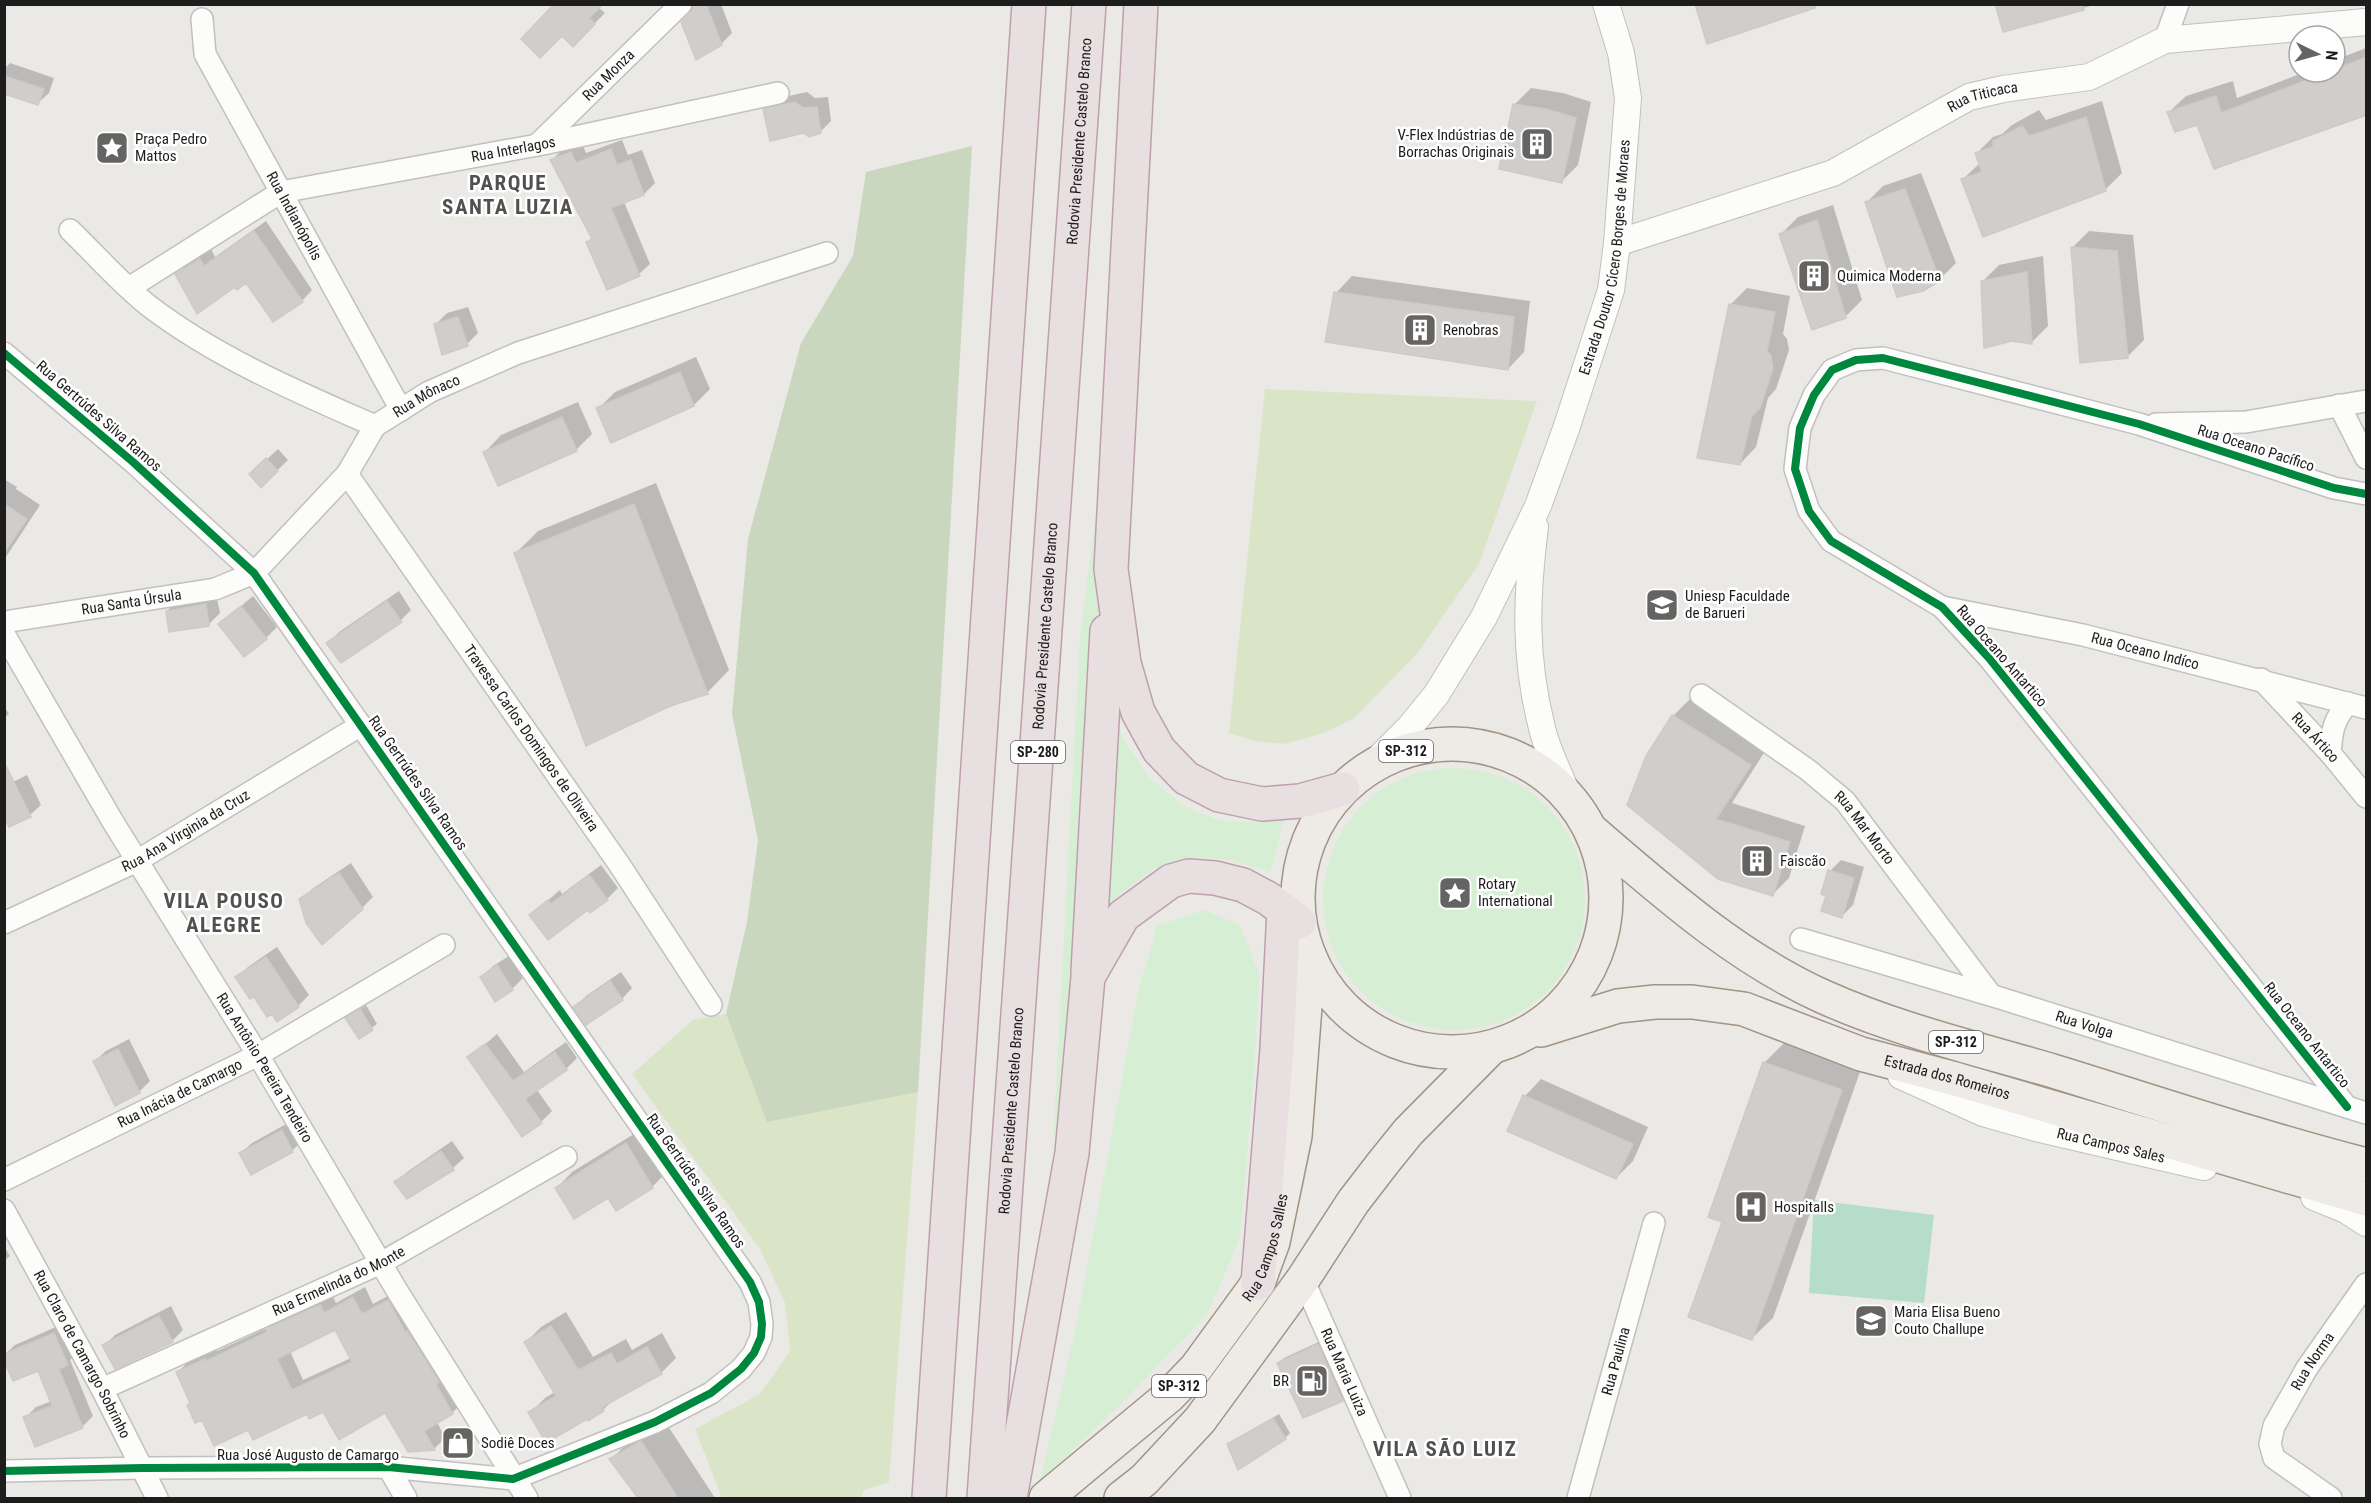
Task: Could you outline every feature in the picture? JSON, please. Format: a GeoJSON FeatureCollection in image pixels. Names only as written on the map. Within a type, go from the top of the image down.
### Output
{"type":"FeatureCollection","features":[{"type":"Feature","properties":{"kind":"highway"},"geometry":{"type":"LineString","coordinates":[[929,1498],[1029,4]]}},
{"type":"Feature","properties":{"kind":"highway","name":"Rodovia Presidente Castelo Branco"},"geometry":{"type":"LineString","coordinates":[[984,1498],[1089,4]]}},
{"type":"Feature","properties":{"kind":"highway"},"geometry":{"type":"LineString","coordinates":[[1010,1498],[1072,1153],[1088,977],[1096,794],[1111,569],[1142,4]]}},
{"type":"Feature","properties":{"kind":"highway"},"geometry":{"type":"LineString","coordinates":[[1111,569],[1124,663],[1138,712],[1158,750],[1186,778],[1219,795],[1262,804],[1300,801],[1343,789]]}},
{"type":"Feature","properties":{"kind":"highway"},"geometry":{"type":"LineString","coordinates":[[1088,977],[1123,916],[1171,881],[1189,876],[1215,878],[1243,885],[1292,916],[1277,1049],[1258,1283]]}},
{"type":"Feature","properties":{"kind":"main road","name":"SP-312"},"geometry":{"type":"LineString","coordinates":[[1292,916],[1303,862],[1312,836],[1321,819],[1343,789],[1370,768],[1398,754],[1428,745],[1470,745],[1490,748],[1519,759],[1546,775],[1569,796],[1590,830],[1671,898],[1752,957],[1824,997],[1922,1031],[2367,1166]]}},
{"type":"Feature","properties":{"kind":"main road"},"geometry":{"type":"LineString","coordinates":[[1526,1035],[1550,1018],[1571,997],[1588,972],[1599,945],[1605,916],[1606,886],[1601,857],[1590,830]]}},
{"type":"Feature","properties":{"kind":"main road"},"geometry":{"type":"LineString","coordinates":[[1292,916],[1325,984],[1341,1005],[1366,1026],[1395,1042],[1426,1051],[1448,1052],[1491,1048]]}},
{"type":"Feature","properties":{"kind":"main road","name":"Rua Campos Salles"},"geometry":{"type":"LineString","coordinates":[[1046,1498],[1169,1396],[1196,1368],[1258,1283],[1273,1242],[1295,1136],[1309,955]]}},
{"type":"Feature","properties":{"kind":"main road","name":"Estrada dos Romeiros"},"geometry":{"type":"LineString","coordinates":[[1526,1035],[1618,1006],[1655,1002],[1692,1002],[1744,1009],[1861,1054],[1959,1080],[2367,1199]]}},
{"type":"Feature","properties":{"kind":"main road","name":"SP-312"},"geometry":{"type":"LineString","coordinates":[[1121,1498],[1144,1480],[1200,1420],[1303,1279],[1353,1202],[1395,1147],[1433,1105],[1491,1048],[1526,1035]]}},
{"type":"Feature","properties":{"kind":"street","name":"Rua Monza"},"geometry":{"type":"LineString","coordinates":[[537,145],[681,4]]}},
{"type":"Feature","properties":{"kind":"street","name":"Estrada Doutor Cícero Borges de Moraes"},"geometry":{"type":"LineString","coordinates":[[1370,768],[1409,728],[1455,665],[1484,617],[1538,506],[1566,429],[1611,290],[1617,243],[1628,98],[1621,53],[1606,4]]}},
{"type":"Feature","properties":{"kind":"street"},"geometry":{"type":"LineString","coordinates":[[2165,39],[2178,4]]}},
{"type":"Feature","properties":{"kind":"street","name":"Rua Indianópolis"},"geometry":{"type":"LineString","coordinates":[[202,19],[205,54],[400,410]]}},
{"type":"Feature","properties":{"kind":"street","name":"Rua Titicaca"},"geometry":{"type":"LineString","coordinates":[[1617,243],[1833,173],[1969,97],[2003,89],[2089,76],[2165,39],[2367,22]]}},
{"type":"Feature","properties":{"kind":"street","name":"Rua Interlagos"},"geometry":{"type":"LineString","coordinates":[[129,288],[281,192],[537,145],[778,93]]}},
{"type":"Feature","properties":{"kind":"street","name":"Rua Mônaco"},"geometry":{"type":"LineString","coordinates":[[70,230],[149,306],[215,348],[284,386],[375,426],[429,392],[518,353],[827,253]]}},
{"type":"Feature","properties":{"kind":"street","name":"Rua Gertrúdes Silva Ramos"},"geometry":{"type":"LineString","coordinates":[[4,353],[133,462],[254,573],[750,1282]]}},
{"type":"Feature","properties":{"kind":"street","name":"Rua Oceano Antartico"},"geometry":{"type":"LineString","coordinates":[[2139,424],[1883,358],[1856,360],[1832,370],[1814,395],[1800,428],[1795,469],[1809,512],[1831,541],[1942,608],[1989,658],[2357,1110]]}},
{"type":"Feature","properties":{"kind":"street"},"geometry":{"type":"LineString","coordinates":[[2139,424],[2246,422],[2367,400]]}},
{"type":"Feature","properties":{"kind":"street"},"geometry":{"type":"LineString","coordinates":[[2339,405],[2367,458]]}},
{"type":"Feature","properties":{"kind":"street","name":"Rua Oceano Pacífico"},"geometry":{"type":"LineString","coordinates":[[2139,424],[2334,488],[2367,494]]}},
{"type":"Feature","properties":{"kind":"street"},"geometry":{"type":"LineString","coordinates":[[254,573],[348,474],[375,426]]}},
{"type":"Feature","properties":{"kind":"street","name":"Travessa Carlos Domingos de Oliveira"},"geometry":{"type":"LineString","coordinates":[[348,474],[619,864],[711,1005]]}},
{"type":"Feature","properties":{"kind":"street","name":"Estrada Doutor Cícero Borges de Moraes"},"geometry":{"type":"LineString","coordinates":[[1538,506],[1528,585],[1527,632],[1531,679],[1542,730],[1569,796]]}},
{"type":"Feature","properties":{"kind":"street","name":"Rua Santa Úrsula"},"geometry":{"type":"LineString","coordinates":[[4,622],[215,589],[254,573]]}},
{"type":"Feature","properties":{"kind":"street","name":"Rua Oceano Indíco"},"geometry":{"type":"LineString","coordinates":[[1942,608],[2083,635],[2261,679],[2357,706]]}},
{"type":"Feature","properties":{"kind":"street","name":"Rua Antônio Pereira Tendeiro"},"geometry":{"type":"LineString","coordinates":[[4,634],[137,861],[258,1055],[513,1479],[527,1498]]}},
{"type":"Feature","properties":{"kind":"street","name":"Rua Ártico"},"geometry":{"type":"LineString","coordinates":[[2261,679],[2330,753],[2367,797]]}},
{"type":"Feature","properties":{"kind":"street","name":"Rua Mar Morto"},"geometry":{"type":"LineString","coordinates":[[1701,695],[1808,770],[1845,801],[1991,995]]}},
{"type":"Feature","properties":{"kind":"street","name":"Rua Oceano Indíco"},"geometry":{"type":"LineString","coordinates":[[2330,753],[2332,729],[2336,718],[2357,706]]}},
{"type":"Feature","properties":{"kind":"street","name":"Rua Ana Virginia da Cruz"},"geometry":{"type":"LineString","coordinates":[[4,923],[137,861],[361,725]]}},
{"type":"Feature","properties":{"kind":"street","name":"Rua Volga"},"geometry":{"type":"LineString","coordinates":[[1801,939],[1991,995],[2357,1110]]}},
{"type":"Feature","properties":{"kind":"street","name":"Rua Inácia de Camargo"},"geometry":{"type":"LineString","coordinates":[[4,1180],[258,1055],[444,945]]}},
{"type":"Feature","properties":{"kind":"street","name":"Rua Campos Sales"},"geometry":{"type":"LineString","coordinates":[[1861,1054],[1900,1075],[1983,1113],[2036,1128],[2263,1181],[2307,1194],[2346,1210],[2367,1223]]}},
{"type":"Feature","properties":{"kind":"street","name":"Rua Ermelinda do Monte"},"geometry":{"type":"LineString","coordinates":[[102,1389],[381,1263],[566,1157]]}},
{"type":"Feature","properties":{"kind":"street","name":"Rua Claro de Camargo Sobrinho"},"geometry":{"type":"LineString","coordinates":[[4,1210],[102,1389],[157,1498]]}},
{"type":"Feature","properties":{"kind":"street","name":"Rua Paulina"},"geometry":{"type":"LineString","coordinates":[[1578,1498],[1654,1223]]}},
{"type":"Feature","properties":{"kind":"street","name":"Rua Maria Luiza"},"geometry":{"type":"LineString","coordinates":[[1303,1279],[1400,1498]]}},
{"type":"Feature","properties":{"kind":"street","name":"Rua José Augusto de Camargo"},"geometry":{"type":"LineString","coordinates":[[4,1471],[388,1467],[513,1479],[655,1422],[711,1393],[741,1369],[754,1353],[761,1337],[759,1302],[750,1282]]}},
{"type":"Feature","properties":{"kind":"street","name":"Rua Norma"},"geometry":{"type":"LineString","coordinates":[[2331,1498],[2274,1458],[2270,1444],[2274,1426],[2307,1368],[2367,1284]]}},
{"type":"Feature","properties":{"kind":"street"},"geometry":{"type":"LineString","coordinates":[[388,1467],[406,1498]]}},
{"type":"Feature","properties":{"kind":"green space"},"geometry":{"type":"Polygon","coordinates":[[[972,146],[918,1092],[767,1122],[726,1014],[747,922],[758,840],[732,714],[748,539],[801,343],[853,256],[866,172],[972,146]]]}},
{"type":"Feature","properties":{"kind":"green space"},"geometry":{"type":"Polygon","coordinates":[[[1265,389],[1537,401],[1479,564],[1417,654],[1354,718],[1324,733],[1284,744],[1254,741],[1229,733],[1265,389]]]}},
{"type":"Feature","properties":{"kind":"green space"},"geometry":{"type":"Polygon","coordinates":[[[1103,458],[1106,684],[1123,739],[1150,778],[1185,807],[1224,822],[1284,821],[1270,872],[1232,860],[1190,857],[1155,868],[1118,896],[1096,938],[1053,1143],[1080,637],[1103,458]]]}},
{"type":"Feature","properties":{"kind":"green space"},"geometry":{"type":"Polygon","coordinates":[[[1441,768],[1467,768],[1492,773],[1516,783],[1547,806],[1570,837],[1580,861],[1585,899],[1580,937],[1570,961],[1547,992],[1516,1015],[1492,1025],[1467,1030],[1441,1030],[1416,1025],[1392,1015],[1361,992],[1338,961],[1328,937],[1323,912],[1323,886],[1328,861],[1338,837],[1361,806],[1392,783],[1416,773],[1441,768]]]}},
{"type":"Feature","properties":{"kind":"green space"},"geometry":{"type":"Polygon","coordinates":[[[1204,910],[1240,925],[1259,974],[1255,1060],[1240,1237],[1208,1313],[1123,1402],[1040,1481],[1076,1326],[1139,988],[1156,926],[1204,910]]]}},
{"type":"Feature","properties":{"kind":"green space"},"geometry":{"type":"Polygon","coordinates":[[[726,1014],[767,1121],[918,1092],[889,1482],[864,1490],[861,1498],[722,1498],[695,1429],[760,1394],[790,1351],[785,1303],[760,1249],[632,1074],[693,1020],[726,1014]]]}},
{"type":"Feature","properties":{"kind":"green space"},"geometry":{"type":"Polygon","coordinates":[[[1814,1200],[1934,1215],[1924,1303],[1809,1293],[1814,1200]]]}},
{"type":"Feature","properties":{"kind":"building"},"geometry":{"type":"Polygon","coordinates":[[[554,4],[603,4],[589,18],[595,24],[573,47],[562,36],[540,58],[521,39],[554,4]]]}},
{"type":"Feature","properties":{"kind":"building"},"geometry":{"type":"Polygon","coordinates":[[[693,4],[706,4],[722,45],[696,60],[681,22],[690,13],[693,4]]]}},
{"type":"Feature","properties":{"kind":"building"},"geometry":{"type":"Polygon","coordinates":[[[1695,4],[1815,4],[1815,8],[1707,44],[1695,4]]]}},
{"type":"Feature","properties":{"kind":"building"},"geometry":{"type":"Polygon","coordinates":[[[1995,4],[2083,4],[2084,10],[2003,32],[1995,4]]]}},
{"type":"Feature","properties":{"kind":"building"},"geometry":{"type":"Polygon","coordinates":[[[2367,57],[2367,115],[2214,169],[2197,125],[2175,132],[2167,112],[2216,96],[2221,113],[2297,84],[2347,84],[2347,64],[2367,57]]]}},
{"type":"Feature","properties":{"kind":"building"},"geometry":{"type":"Polygon","coordinates":[[[4,76],[44,89],[38,105],[4,94],[4,76]]]}},
{"type":"Feature","properties":{"kind":"building"},"geometry":{"type":"Polygon","coordinates":[[[795,102],[803,108],[817,107],[821,133],[809,137],[804,133],[770,141],[763,109],[795,102]]]}},
{"type":"Feature","properties":{"kind":"building","name":"V-Flex Indústrias de Borrachas Originais"},"geometry":{"type":"Polygon","coordinates":[[[1513,104],[1546,109],[1576,118],[1562,183],[1499,169],[1513,104]]]}},
{"type":"Feature","properties":{"kind":"building"},"geometry":{"type":"Polygon","coordinates":[[[2086,117],[2106,191],[1983,237],[1961,179],[1982,172],[1975,153],[1993,147],[1993,141],[2022,126],[2029,136],[2086,117]]]}},
{"type":"Feature","properties":{"kind":"building"},"geometry":{"type":"Polygon","coordinates":[[[611,149],[617,165],[631,160],[644,195],[611,208],[640,276],[607,290],[586,242],[592,239],[550,160],[571,152],[576,163],[611,149]]]}},
{"type":"Feature","properties":{"kind":"building"},"geometry":{"type":"Polygon","coordinates":[[[1905,189],[1940,281],[1923,291],[1897,297],[1865,202],[1905,189]]]}},
{"type":"Feature","properties":{"kind":"building","name":"Quimica Moderna"},"geometry":{"type":"Polygon","coordinates":[[[1817,220],[1846,318],[1812,330],[1779,234],[1817,220]]]}},
{"type":"Feature","properties":{"kind":"building"},"geometry":{"type":"Polygon","coordinates":[[[254,231],[303,302],[273,322],[246,283],[237,290],[235,287],[197,314],[175,274],[200,259],[204,266],[254,231]]]}},
{"type":"Feature","properties":{"kind":"building"},"geometry":{"type":"Polygon","coordinates":[[[2071,247],[2117,251],[2128,358],[2080,363],[2071,247]]]}},
{"type":"Feature","properties":{"kind":"building"},"geometry":{"type":"Polygon","coordinates":[[[2027,272],[2032,344],[2012,341],[1984,348],[1981,281],[2027,272]]]}},
{"type":"Feature","properties":{"kind":"building","name":"Renobras"},"geometry":{"type":"Polygon","coordinates":[[[1334,292],[1514,317],[1508,370],[1325,342],[1334,292]]]}},
{"type":"Feature","properties":{"kind":"building"},"geometry":{"type":"Polygon","coordinates":[[[1729,304],[1775,312],[1767,351],[1771,356],[1773,368],[1760,408],[1752,416],[1740,465],[1697,458],[1729,304]]]}},
{"type":"Feature","properties":{"kind":"building"},"geometry":{"type":"Polygon","coordinates":[[[458,317],[468,346],[442,355],[434,324],[458,317]]]}},
{"type":"Feature","properties":{"kind":"building"},"geometry":{"type":"Polygon","coordinates":[[[680,372],[694,406],[611,443],[596,408],[680,372]]]}},
{"type":"Feature","properties":{"kind":"building"},"geometry":{"type":"Polygon","coordinates":[[[562,417],[577,451],[498,486],[483,452],[562,417]]]}},
{"type":"Feature","properties":{"kind":"building"},"geometry":{"type":"Polygon","coordinates":[[[266,458],[278,471],[261,488],[249,474],[266,458]]]}},
{"type":"Feature","properties":{"kind":"building"},"geometry":{"type":"Polygon","coordinates":[[[4,504],[27,519],[4,553],[4,504]]]}},
{"type":"Feature","properties":{"kind":"building"},"geometry":{"type":"Polygon","coordinates":[[[634,504],[708,694],[670,706],[586,746],[514,553],[634,504]]]}},
{"type":"Feature","properties":{"kind":"building"},"geometry":{"type":"Polygon","coordinates":[[[387,601],[402,622],[341,663],[326,643],[387,601]]]}},
{"type":"Feature","properties":{"kind":"building"},"geometry":{"type":"Polygon","coordinates":[[[206,604],[209,626],[169,632],[166,611],[206,604]]]}},
{"type":"Feature","properties":{"kind":"building"},"geometry":{"type":"Polygon","coordinates":[[[241,606],[267,639],[244,657],[218,624],[241,606]]]}},
{"type":"Feature","properties":{"kind":"building"},"geometry":{"type":"Polygon","coordinates":[[[1672,715],[1751,765],[1716,819],[1790,842],[1773,896],[1718,879],[1627,805],[1646,756],[1672,715]]]}},
{"type":"Feature","properties":{"kind":"building"},"geometry":{"type":"Polygon","coordinates":[[[4,762],[31,817],[9,827],[4,817],[4,762]]]}},
{"type":"Feature","properties":{"kind":"building"},"geometry":{"type":"Polygon","coordinates":[[[1828,870],[1854,878],[1842,918],[1821,911],[1826,896],[1821,894],[1828,870]]]}},
{"type":"Feature","properties":{"kind":"building"},"geometry":{"type":"Polygon","coordinates":[[[339,873],[363,909],[322,945],[306,923],[299,899],[339,873]]]}},
{"type":"Feature","properties":{"kind":"building"},"geometry":{"type":"Polygon","coordinates":[[[589,875],[608,900],[590,913],[588,910],[548,940],[529,915],[548,900],[551,904],[589,875]]]}},
{"type":"Feature","properties":{"kind":"building"},"geometry":{"type":"Polygon","coordinates":[[[266,957],[299,1007],[277,1022],[272,1014],[267,1017],[254,997],[250,999],[235,977],[266,957]]]}},
{"type":"Feature","properties":{"kind":"building"},"geometry":{"type":"Polygon","coordinates":[[[497,965],[513,990],[495,1002],[480,977],[497,965]]]}},
{"type":"Feature","properties":{"kind":"building"},"geometry":{"type":"Polygon","coordinates":[[[610,981],[623,1000],[586,1025],[573,1007],[610,981]]]}},
{"type":"Feature","properties":{"kind":"building"},"geometry":{"type":"Polygon","coordinates":[[[360,1009],[373,1030],[359,1039],[345,1018],[360,1009]]]}},
{"type":"Feature","properties":{"kind":"building"},"geometry":{"type":"Polygon","coordinates":[[[485,1044],[513,1081],[555,1052],[567,1070],[525,1099],[542,1123],[522,1137],[467,1057],[485,1044]]]}},
{"type":"Feature","properties":{"kind":"building"},"geometry":{"type":"Polygon","coordinates":[[[118,1049],[140,1093],[115,1106],[93,1061],[118,1049]]]}},
{"type":"Feature","properties":{"kind":"building","name":"HospitalIs"},"geometry":{"type":"Polygon","coordinates":[[[1763,1062],[1842,1090],[1752,1340],[1688,1317],[1722,1222],[1708,1217],[1763,1062]]]}},
{"type":"Feature","properties":{"kind":"building"},"geometry":{"type":"Polygon","coordinates":[[[1523,1095],[1633,1144],[1616,1179],[1507,1131],[1523,1095]]]}},
{"type":"Feature","properties":{"kind":"building"},"geometry":{"type":"Polygon","coordinates":[[[282,1130],[293,1152],[251,1175],[239,1153],[282,1130]]]}},
{"type":"Feature","properties":{"kind":"building"},"geometry":{"type":"Polygon","coordinates":[[[626,1143],[653,1188],[616,1211],[608,1198],[574,1219],[555,1188],[626,1143]]]}},
{"type":"Feature","properties":{"kind":"building"},"geometry":{"type":"Polygon","coordinates":[[[441,1151],[454,1170],[407,1199],[394,1182],[441,1151]]]}},
{"type":"Feature","properties":{"kind":"building"},"geometry":{"type":"Polygon","coordinates":[[[353,1297],[362,1314],[388,1300],[405,1332],[407,1331],[439,1382],[436,1384],[453,1414],[424,1431],[435,1450],[408,1452],[385,1413],[339,1440],[323,1412],[309,1419],[307,1414],[253,1440],[248,1430],[214,1446],[202,1420],[195,1423],[187,1405],[190,1403],[176,1372],[205,1359],[206,1361],[267,1332],[266,1329],[320,1305],[324,1313],[353,1297]],[[335,1330],[277,1359],[292,1390],[352,1362],[335,1330]]]}},
{"type":"Feature","properties":{"kind":"building"},"geometry":{"type":"Polygon","coordinates":[[[159,1316],[173,1342],[115,1369],[102,1345],[159,1316]]]}},
{"type":"Feature","properties":{"kind":"building"},"geometry":{"type":"Polygon","coordinates":[[[551,1326],[578,1370],[611,1353],[617,1364],[647,1347],[662,1374],[602,1407],[604,1411],[588,1421],[587,1419],[546,1443],[528,1412],[556,1396],[524,1342],[551,1326]]]}},
{"type":"Feature","properties":{"kind":"building"},"geometry":{"type":"Polygon","coordinates":[[[54,1333],[68,1365],[59,1369],[83,1428],[35,1447],[23,1417],[52,1406],[38,1371],[13,1381],[4,1361],[4,1354],[54,1333]]]}},
{"type":"Feature","properties":{"kind":"building","name":"BR"},"geometry":{"type":"Polygon","coordinates":[[[1318,1344],[1343,1401],[1303,1418],[1277,1363],[1318,1344]]]}},
{"type":"Feature","properties":{"kind":"building","name":"BR"},"geometry":{"type":"Polygon","coordinates":[[[1273,1418],[1286,1439],[1238,1470],[1227,1444],[1273,1418]]]}},
{"type":"Feature","properties":{"kind":"building"},"geometry":{"type":"Polygon","coordinates":[[[641,1441],[678,1498],[638,1498],[609,1459],[641,1441]]]}},
{"type":"Feature","properties":{"kind":"cycle path"},"geometry":{"type":"LineString","coordinates":[[4,353],[133,462],[254,573],[750,1282],[759,1302],[762,1324],[761,1337],[754,1353],[741,1369],[711,1393],[655,1422],[513,1479],[388,1467],[4,1471]]}},
{"type":"Feature","properties":{"kind":"cycle path"},"geometry":{"type":"LineString","coordinates":[[2347,1107],[1989,658],[1942,607],[1831,541],[1809,511],[1795,469],[1800,428],[1814,395],[1832,370],[1856,360],[1883,358],[2139,424],[2334,488],[2366,494]]}},
{"type":"Feature","properties":{"kind":"place","name":"V-Flex Indústrias de Borrachas Originais"},"geometry":{"type":"Point","coordinates":[1537,144]}},
{"type":"Feature","properties":{"kind":"place","name":"Praça Pedro Mattos"},"geometry":{"type":"Point","coordinates":[112,148]}},
{"type":"Feature","properties":{"kind":"place","name":"Quimica Moderna"},"geometry":{"type":"Point","coordinates":[1814,276]}},
{"type":"Feature","properties":{"kind":"place","name":"Renobras"},"geometry":{"type":"Point","coordinates":[1420,330]}},
{"type":"Feature","properties":{"kind":"place","name":"Uniesp Faculdade de Barueri"},"geometry":{"type":"Point","coordinates":[1662,605]}},
{"type":"Feature","properties":{"kind":"place","name":"Faiscão"},"geometry":{"type":"Point","coordinates":[1757,861]}},
{"type":"Feature","properties":{"kind":"place","name":"Rotary International"},"geometry":{"type":"Point","coordinates":[1455,893]}},
{"type":"Feature","properties":{"kind":"place","name":"HospitalIs"},"geometry":{"type":"Point","coordinates":[1751,1207]}},
{"type":"Feature","properties":{"kind":"place","name":"Maria Elisa Bueno Couto Challupe"},"geometry":{"type":"Point","coordinates":[1871,1321]}},
{"type":"Feature","properties":{"kind":"place","name":"BR"},"geometry":{"type":"Point","coordinates":[1312,1381]}},
{"type":"Feature","properties":{"kind":"place","name":"Sodiê Doces"},"geometry":{"type":"Point","coordinates":[458,1443]}},
{"type":"Feature","properties":{"kind":"district","name":"PARQUE SANTA LUZIA"},"geometry":{"type":"Point","coordinates":[508,195]}},
{"type":"Feature","properties":{"kind":"district","name":"VILA POUSO ALEGRE"},"geometry":{"type":"Point","coordinates":[224,913]}},
{"type":"Feature","properties":{"kind":"district","name":"VILA SÃO LUIZ"},"geometry":{"type":"Point","coordinates":[1445,1449]}}]}
